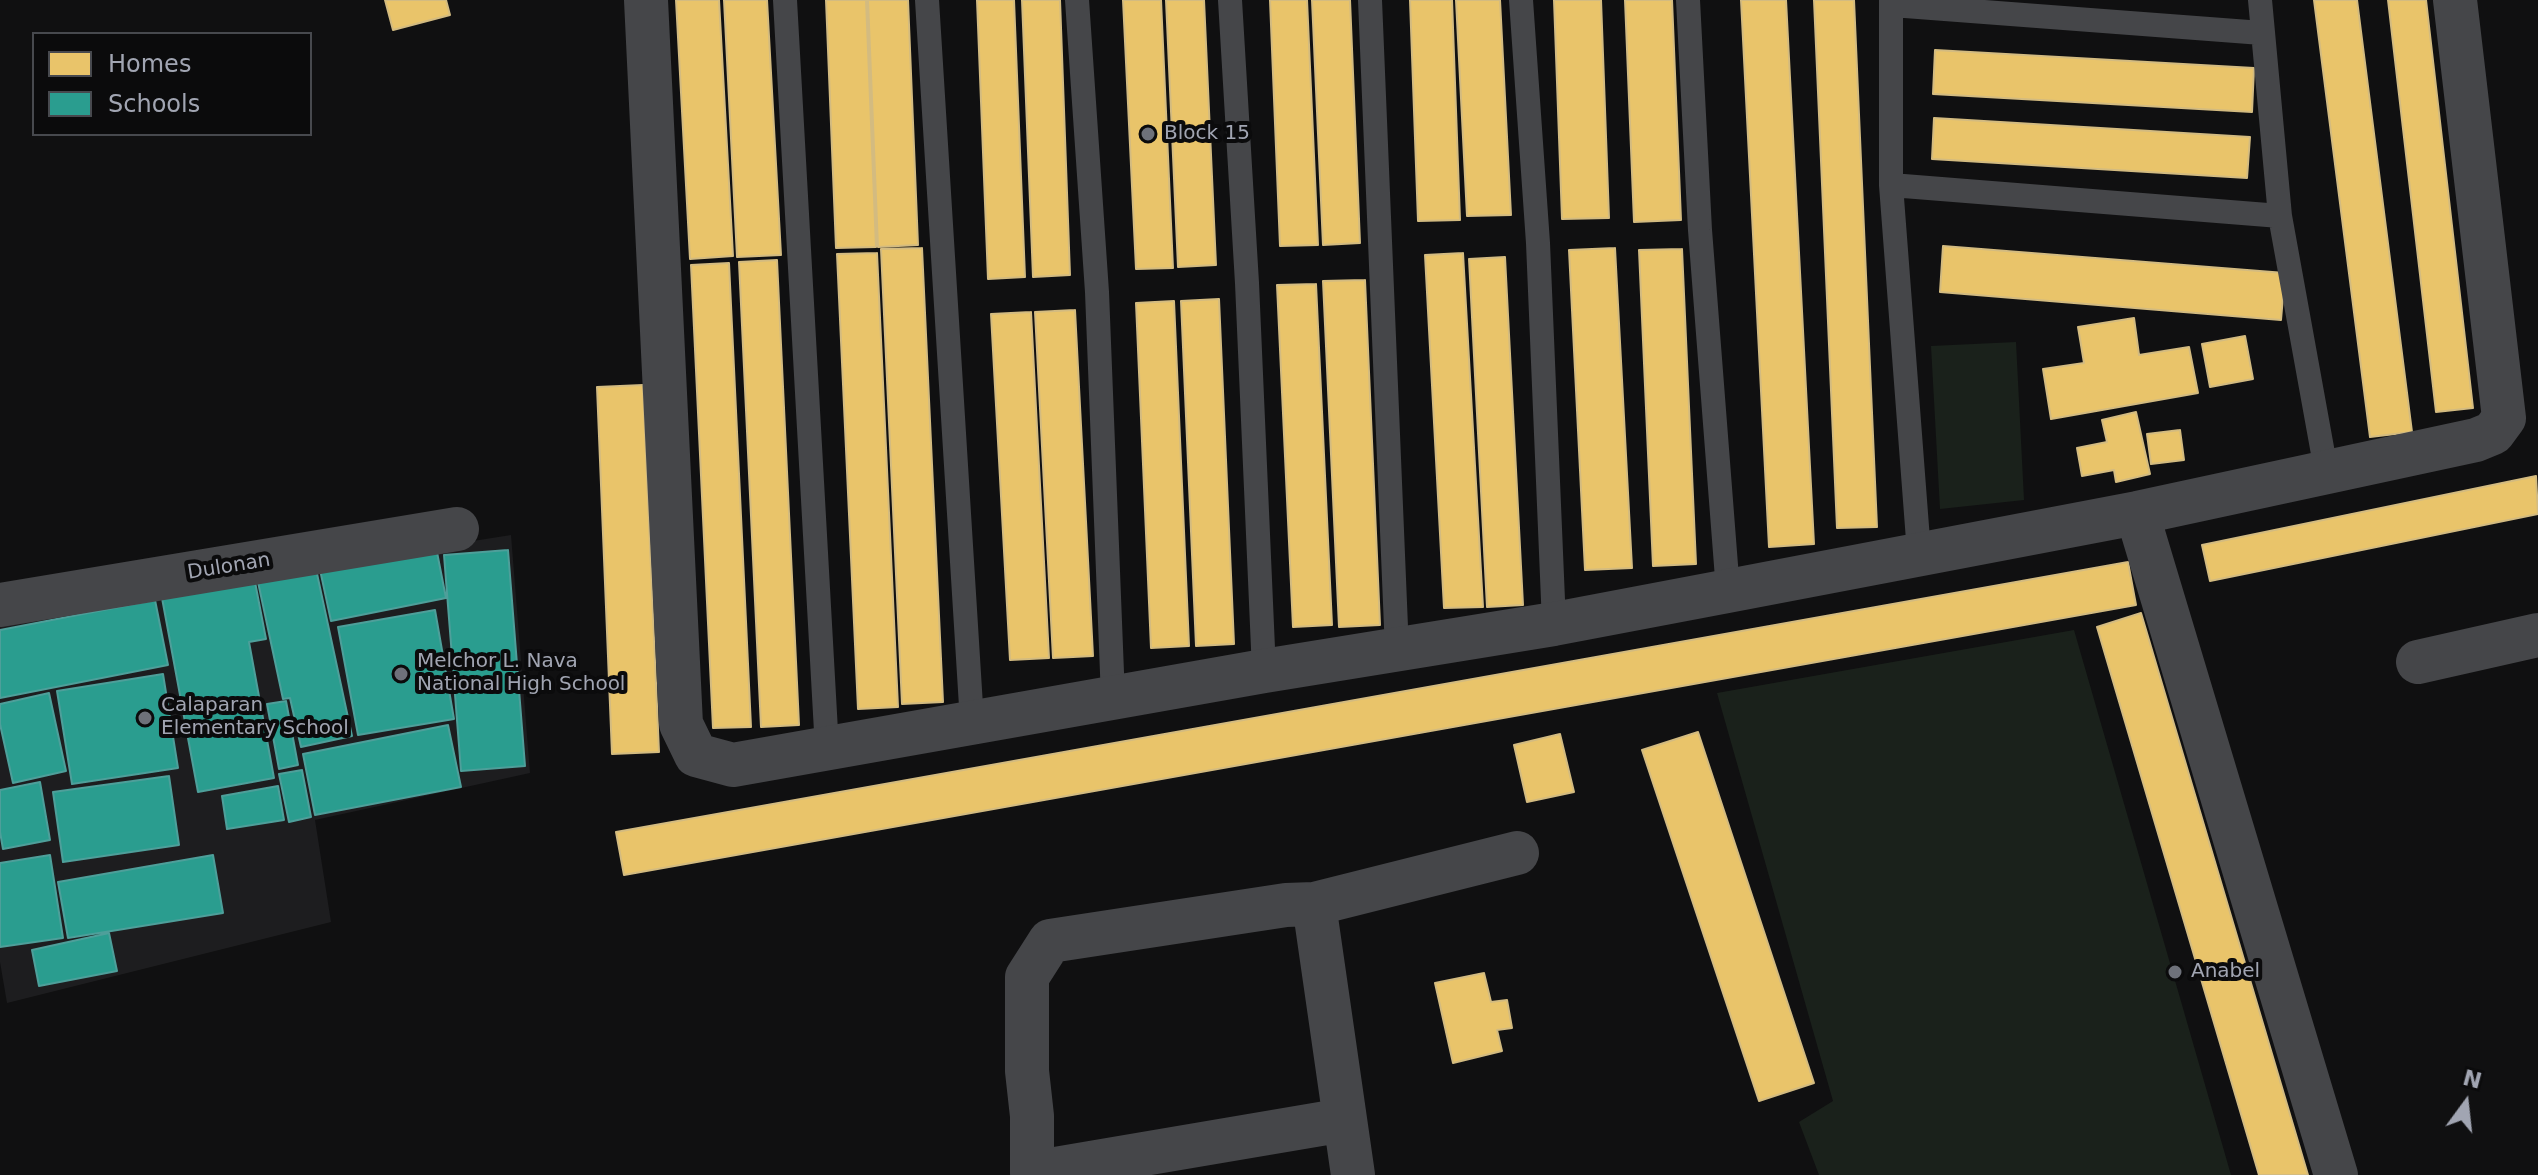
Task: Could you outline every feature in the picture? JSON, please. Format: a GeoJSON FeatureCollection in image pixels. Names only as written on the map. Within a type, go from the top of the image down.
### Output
{"type":"FeatureCollection","features":[{"type":"Feature","properties":{"kind":"street"},"geometry":{"type":"LineString","coordinates":[[646,0],[681,724],[696,755],[733,765],[1264,671],[1554,624],[2137,513],[2476,440],[2493,433],[2504,418],[2455,0]]}},
{"type":"Feature","properties":{"kind":"street"},"geometry":{"type":"LineString","coordinates":[[2137,513],[2336,1175]]}},
{"type":"Feature","properties":{"kind":"street","name":"Dulonan"},"geometry":{"type":"LineString","coordinates":[[0,605],[457,529]]}},
{"type":"Feature","properties":{"kind":"street"},"geometry":{"type":"LineString","coordinates":[[2418,662],[2538,635]]}},
{"type":"Feature","properties":{"kind":"street"},"geometry":{"type":"LineString","coordinates":[[1344,1120],[1032,1173],[1027,977],[1050,941],[1286,905],[1314,904],[1517,853]]}},
{"type":"Feature","properties":{"kind":"street"},"geometry":{"type":"LineString","coordinates":[[1314,904],[1353,1175]]}},
{"type":"Feature","properties":{"kind":"lane"},"geometry":{"type":"LineString","coordinates":[[785,0],[827,749]]}},
{"type":"Feature","properties":{"kind":"lane"},"geometry":{"type":"LineString","coordinates":[[927,0],[972,722]]}},
{"type":"Feature","properties":{"kind":"lane"},"geometry":{"type":"LineString","coordinates":[[1077,0],[1097,292],[1113,698]]}},
{"type":"Feature","properties":{"kind":"lane"},"geometry":{"type":"LineString","coordinates":[[1230,0],[1247,283],[1264,671]]}},
{"type":"Feature","properties":{"kind":"lane"},"geometry":{"type":"LineString","coordinates":[[1370,0],[1397,651]]}},
{"type":"Feature","properties":{"kind":"lane"},"geometry":{"type":"LineString","coordinates":[[1521,0],[1538,243],[1554,624]]}},
{"type":"Feature","properties":{"kind":"lane"},"geometry":{"type":"LineString","coordinates":[[1688,0],[1700,230],[1728,591]]}},
{"type":"Feature","properties":{"kind":"lane"},"geometry":{"type":"LineString","coordinates":[[2260,0],[2280,216],[2326,470]]}},
{"type":"Feature","properties":{"kind":"lane"},"geometry":{"type":"LineString","coordinates":[[1919,553],[1891,185],[1892,2],[2262,33]]}},
{"type":"Feature","properties":{"kind":"lane"},"geometry":{"type":"LineString","coordinates":[[1891,185],[2280,216]]}},
{"type":"Feature","properties":{"kind":"shaded area"},"geometry":{"type":"Polygon","coordinates":[[[2016,342],[2024,500],[1940,509],[1931,346],[2016,342]]]}},
{"type":"Feature","properties":{"kind":"shaded area","name":"Calaparan Elementary School"},"geometry":{"type":"Polygon","coordinates":[[[511,535],[530,773],[315,820],[331,922],[7,1003],[0,962],[0,616],[511,535]]]}},
{"type":"Feature","properties":{"kind":"shaded area"},"geometry":{"type":"Polygon","coordinates":[[[2074,630],[2231,1175],[1819,1175],[1799,1122],[1833,1101],[1717,693],[2074,630]]]}},
{"type":"Feature","properties":{"kind":"building: Homes"},"geometry":{"type":"Polygon","coordinates":[[[385,0],[446,0],[450,15],[393,30],[385,0]]]}},
{"type":"Feature","properties":{"kind":"building: Homes"},"geometry":{"type":"Polygon","coordinates":[[[676,0],[719,0],[733,256],[690,259],[676,0]]]}},
{"type":"Feature","properties":{"kind":"building: Homes"},"geometry":{"type":"Polygon","coordinates":[[[724,0],[767,0],[781,255],[737,257],[724,0]]]}},
{"type":"Feature","properties":{"kind":"building: Homes"},"geometry":{"type":"Polygon","coordinates":[[[826,0],[866,0],[876,247],[836,248],[826,0]]]}},
{"type":"Feature","properties":{"kind":"building: Homes"},"geometry":{"type":"Polygon","coordinates":[[[868,0],[908,0],[918,245],[878,247],[868,0]]]}},
{"type":"Feature","properties":{"kind":"building: Homes"},"geometry":{"type":"Polygon","coordinates":[[[977,0],[1014,0],[1025,277],[988,279],[977,0]]]}},
{"type":"Feature","properties":{"kind":"building: Homes"},"geometry":{"type":"Polygon","coordinates":[[[1022,0],[1060,0],[1070,275],[1033,277],[1022,0]]]}},
{"type":"Feature","properties":{"kind":"building: Homes","name":"Block 15"},"geometry":{"type":"Polygon","coordinates":[[[1123,0],[1161,0],[1173,268],[1136,269],[1123,0]]]}},
{"type":"Feature","properties":{"kind":"building: Homes"},"geometry":{"type":"Polygon","coordinates":[[[1166,0],[1204,0],[1216,265],[1178,267],[1166,0]]]}},
{"type":"Feature","properties":{"kind":"building: Homes"},"geometry":{"type":"Polygon","coordinates":[[[1270,0],[1307,0],[1318,245],[1280,246],[1270,0]]]}},
{"type":"Feature","properties":{"kind":"building: Homes"},"geometry":{"type":"Polygon","coordinates":[[[1312,0],[1350,0],[1360,243],[1323,245],[1312,0]]]}},
{"type":"Feature","properties":{"kind":"building: Homes"},"geometry":{"type":"Polygon","coordinates":[[[1410,0],[1452,0],[1460,220],[1418,221],[1410,0]]]}},
{"type":"Feature","properties":{"kind":"building: Homes"},"geometry":{"type":"Polygon","coordinates":[[[1456,0],[1500,0],[1511,215],[1467,216],[1456,0]]]}},
{"type":"Feature","properties":{"kind":"building: Homes"},"geometry":{"type":"Polygon","coordinates":[[[1554,0],[1601,0],[1609,218],[1562,219],[1554,0]]]}},
{"type":"Feature","properties":{"kind":"building: Homes"},"geometry":{"type":"Polygon","coordinates":[[[1625,0],[1672,0],[1681,220],[1634,222],[1625,0]]]}},
{"type":"Feature","properties":{"kind":"building: Homes"},"geometry":{"type":"Polygon","coordinates":[[[1741,0],[1786,0],[1814,544],[1769,547],[1741,0]]]}},
{"type":"Feature","properties":{"kind":"building: Homes"},"geometry":{"type":"Polygon","coordinates":[[[1814,0],[1854,0],[1877,527],[1837,528],[1814,0]]]}},
{"type":"Feature","properties":{"kind":"building: Homes"},"geometry":{"type":"Polygon","coordinates":[[[2314,0],[2357,0],[2412,432],[2370,437],[2314,0]]]}},
{"type":"Feature","properties":{"kind":"building: Homes"},"geometry":{"type":"Polygon","coordinates":[[[2388,0],[2426,0],[2473,408],[2436,412],[2388,0]]]}},
{"type":"Feature","properties":{"kind":"building: Homes"},"geometry":{"type":"Polygon","coordinates":[[[1935,50],[2254,68],[2252,112],[1933,94],[1935,50]]]}},
{"type":"Feature","properties":{"kind":"building: Homes"},"geometry":{"type":"Polygon","coordinates":[[[1934,118],[2250,137],[2247,178],[1932,159],[1934,118]]]}},
{"type":"Feature","properties":{"kind":"building: Homes"},"geometry":{"type":"Polygon","coordinates":[[[1943,246],[2285,273],[2281,320],[1940,292],[1943,246]]]}},
{"type":"Feature","properties":{"kind":"building: Homes"},"geometry":{"type":"Polygon","coordinates":[[[922,248],[943,702],[902,704],[881,249],[922,248]]]}},
{"type":"Feature","properties":{"kind":"building: Homes"},"geometry":{"type":"Polygon","coordinates":[[[1615,248],[1632,568],[1585,570],[1569,250],[1615,248]]]}},
{"type":"Feature","properties":{"kind":"building: Homes"},"geometry":{"type":"Polygon","coordinates":[[[1682,249],[1696,564],[1653,566],[1639,250],[1682,249]]]}},
{"type":"Feature","properties":{"kind":"building: Homes"},"geometry":{"type":"Polygon","coordinates":[[[877,253],[898,707],[858,709],[837,254],[877,253]]]}},
{"type":"Feature","properties":{"kind":"building: Homes"},"geometry":{"type":"Polygon","coordinates":[[[1463,253],[1483,607],[1444,608],[1425,255],[1463,253]]]}},
{"type":"Feature","properties":{"kind":"building: Homes"},"geometry":{"type":"Polygon","coordinates":[[[1505,257],[1523,605],[1487,607],[1469,259],[1505,257]]]}},
{"type":"Feature","properties":{"kind":"building: Homes"},"geometry":{"type":"Polygon","coordinates":[[[777,260],[799,725],[761,727],[739,262],[777,260]]]}},
{"type":"Feature","properties":{"kind":"building: Homes"},"geometry":{"type":"Polygon","coordinates":[[[729,263],[751,727],[713,728],[691,265],[729,263]]]}},
{"type":"Feature","properties":{"kind":"building: Homes"},"geometry":{"type":"Polygon","coordinates":[[[1365,280],[1380,625],[1339,627],[1323,281],[1365,280]]]}},
{"type":"Feature","properties":{"kind":"building: Homes"},"geometry":{"type":"Polygon","coordinates":[[[1316,284],[1332,625],[1293,627],[1277,285],[1316,284]]]}},
{"type":"Feature","properties":{"kind":"building: Homes"},"geometry":{"type":"Polygon","coordinates":[[[1219,299],[1234,644],[1196,646],[1181,301],[1219,299]]]}},
{"type":"Feature","properties":{"kind":"building: Homes"},"geometry":{"type":"Polygon","coordinates":[[[1174,301],[1189,646],[1151,648],[1136,303],[1174,301]]]}},
{"type":"Feature","properties":{"kind":"building: Homes"},"geometry":{"type":"Polygon","coordinates":[[[1075,310],[1093,656],[1053,658],[1035,312],[1075,310]]]}},
{"type":"Feature","properties":{"kind":"building: Homes"},"geometry":{"type":"Polygon","coordinates":[[[1031,312],[1049,658],[1010,660],[991,314],[1031,312]]]}},
{"type":"Feature","properties":{"kind":"building: Homes"},"geometry":{"type":"Polygon","coordinates":[[[2134,318],[2139,355],[2189,347],[2198,393],[2051,419],[2043,369],[2084,363],[2078,327],[2134,318]]]}},
{"type":"Feature","properties":{"kind":"building: Homes"},"geometry":{"type":"Polygon","coordinates":[[[2245,336],[2253,379],[2210,387],[2202,344],[2245,336]]]}},
{"type":"Feature","properties":{"kind":"building: Homes"},"geometry":{"type":"Polygon","coordinates":[[[643,385],[659,752],[612,754],[597,387],[643,385]]]}},
{"type":"Feature","properties":{"kind":"building: Homes"},"geometry":{"type":"Polygon","coordinates":[[[2136,412],[2150,474],[2116,482],[2114,470],[2082,476],[2077,448],[2107,442],[2102,420],[2136,412]]]}},
{"type":"Feature","properties":{"kind":"building: Homes"},"geometry":{"type":"Polygon","coordinates":[[[2180,430],[2184,460],[2151,464],[2147,434],[2180,430]]]}},
{"type":"Feature","properties":{"kind":"building: Homes"},"geometry":{"type":"Polygon","coordinates":[[[2536,476],[2538,514],[2210,581],[2202,545],[2536,476]]]}},
{"type":"Feature","properties":{"kind":"building: Homes"},"geometry":{"type":"Polygon","coordinates":[[[2128,562],[2136,605],[624,875],[616,832],[2128,562]]]}},
{"type":"Feature","properties":{"kind":"building: Homes"},"geometry":{"type":"Polygon","coordinates":[[[2141,613],[2308,1175],[2259,1175],[2097,627],[2141,613]]]}},
{"type":"Feature","properties":{"kind":"building: Homes"},"geometry":{"type":"Polygon","coordinates":[[[1698,732],[1814,1083],[1759,1101],[1642,750],[1698,732]]]}},
{"type":"Feature","properties":{"kind":"building: Homes"},"geometry":{"type":"Polygon","coordinates":[[[1560,734],[1574,792],[1527,802],[1514,745],[1560,734]]]}},
{"type":"Feature","properties":{"kind":"building: Homes"},"geometry":{"type":"Polygon","coordinates":[[[1484,973],[1491,1002],[1507,1000],[1512,1028],[1497,1030],[1502,1051],[1453,1063],[1435,983],[1484,973]]]}},
{"type":"Feature","properties":{"kind":"building: Schools"},"geometry":{"type":"Polygon","coordinates":[[[435,542],[446,598],[331,621],[319,565],[435,542]]]}},
{"type":"Feature","properties":{"kind":"building: Schools"},"geometry":{"type":"Polygon","coordinates":[[[508,550],[525,766],[461,771],[444,555],[508,550]]]}},
{"type":"Feature","properties":{"kind":"building: Schools"},"geometry":{"type":"Polygon","coordinates":[[[316,569],[352,736],[301,747],[290,698],[283,699],[258,582],[316,569]]]}},
{"type":"Feature","properties":{"kind":"building: Schools"},"geometry":{"type":"Polygon","coordinates":[[[255,582],[266,639],[249,642],[274,778],[198,792],[162,598],[255,582]]]}},
{"type":"Feature","properties":{"kind":"building: Schools"},"geometry":{"type":"Polygon","coordinates":[[[155,600],[168,665],[0,698],[0,630],[155,600]]]}},
{"type":"Feature","properties":{"kind":"building: Schools"},"geometry":{"type":"Polygon","coordinates":[[[435,610],[454,719],[358,735],[338,627],[435,610]]]}},
{"type":"Feature","properties":{"kind":"building: Schools"},"geometry":{"type":"Polygon","coordinates":[[[163,674],[178,768],[72,784],[57,691],[163,674]]]}},
{"type":"Feature","properties":{"kind":"building: Schools"},"geometry":{"type":"Polygon","coordinates":[[[49,693],[66,771],[13,783],[0,724],[0,704],[49,693]]]}},
{"type":"Feature","properties":{"kind":"building: Schools"},"geometry":{"type":"Polygon","coordinates":[[[286,701],[298,765],[279,769],[267,704],[286,701]]]}},
{"type":"Feature","properties":{"kind":"building: Schools"},"geometry":{"type":"Polygon","coordinates":[[[448,725],[461,787],[315,815],[303,754],[448,725]]]}},
{"type":"Feature","properties":{"kind":"building: Schools"},"geometry":{"type":"Polygon","coordinates":[[[302,770],[311,817],[289,822],[279,774],[302,770]]]}},
{"type":"Feature","properties":{"kind":"building: Schools"},"geometry":{"type":"Polygon","coordinates":[[[169,776],[179,845],[63,862],[53,792],[169,776]]]}},
{"type":"Feature","properties":{"kind":"building: Schools"},"geometry":{"type":"Polygon","coordinates":[[[40,782],[50,840],[3,849],[0,790],[40,782]]]}},
{"type":"Feature","properties":{"kind":"building: Schools"},"geometry":{"type":"Polygon","coordinates":[[[278,786],[284,820],[227,829],[222,796],[278,786]]]}},
{"type":"Feature","properties":{"kind":"building: Schools"},"geometry":{"type":"Polygon","coordinates":[[[50,855],[63,938],[0,947],[0,863],[50,855]]]}},
{"type":"Feature","properties":{"kind":"building: Schools"},"geometry":{"type":"Polygon","coordinates":[[[213,855],[223,913],[68,938],[58,882],[213,855]]]}},
{"type":"Feature","properties":{"kind":"building: Schools"},"geometry":{"type":"Polygon","coordinates":[[[109,933],[117,971],[39,986],[32,950],[109,933]]]}},
{"type":"Feature","properties":{"kind":"place","name":"Block 15"},"geometry":{"type":"Point","coordinates":[1148,134]}},
{"type":"Feature","properties":{"kind":"place","name":"Melchor L. Nava National High School"},"geometry":{"type":"Point","coordinates":[401,674]}},
{"type":"Feature","properties":{"kind":"place","name":"Calaparan Elementary School"},"geometry":{"type":"Point","coordinates":[145,718]}},
{"type":"Feature","properties":{"kind":"place","name":"Anabel"},"geometry":{"type":"Point","coordinates":[2175,972]}}]}
